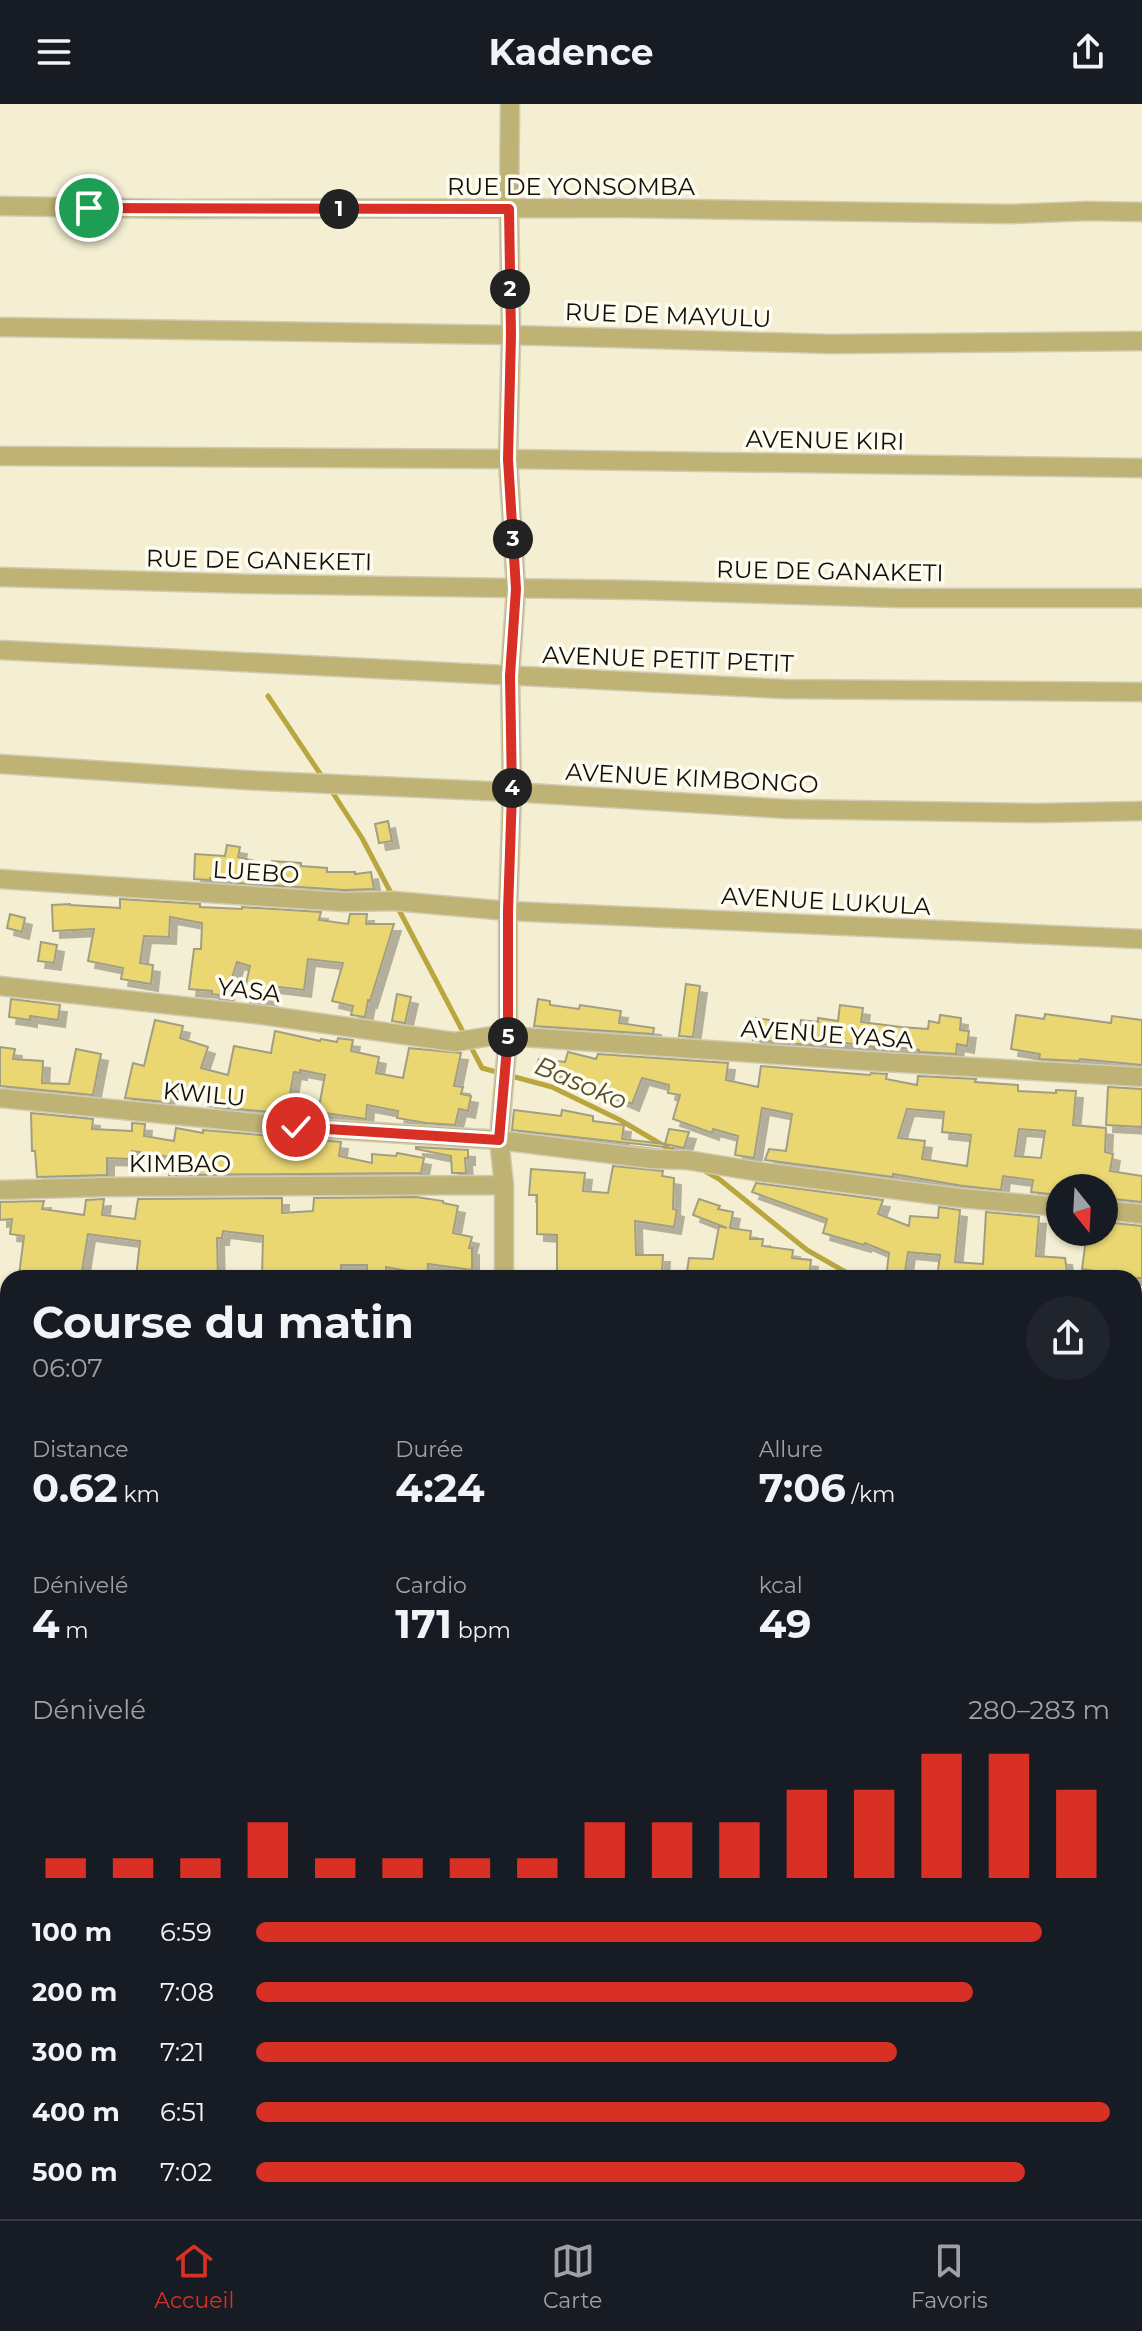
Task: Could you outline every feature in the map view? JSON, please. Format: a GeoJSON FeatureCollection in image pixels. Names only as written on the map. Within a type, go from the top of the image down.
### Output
{"type":"FeatureCollection","features":[{"type":"Feature","properties":{"kind":"street"},"geometry":{"type":"LineString","coordinates":[[504,1270],[504,1185],[499,1140],[505,1060],[500,1036],[508,911],[512,792],[510,676],[516,589],[508,459],[510,104]]}},
{"type":"Feature","properties":{"kind":"street","name":"RUE DE YONSOMBA"},"geometry":{"type":"LineString","coordinates":[[0,206],[178,209],[623,208],[1012,214],[1142,212]]}},
{"type":"Feature","properties":{"kind":"street","name":"RUE DE MAYULU"},"geometry":{"type":"LineString","coordinates":[[0,327],[511,335],[830,344],[1142,341]]}},
{"type":"Feature","properties":{"kind":"street","name":"AVENUE KIRI"},"geometry":{"type":"LineString","coordinates":[[0,456],[1142,468]]}},
{"type":"Feature","properties":{"kind":"street","name":"RUE DE GANEKETI"},"geometry":{"type":"LineString","coordinates":[[0,577],[516,589]]}},
{"type":"Feature","properties":{"kind":"street","name":"RUE DE GANAKETI"},"geometry":{"type":"LineString","coordinates":[[516,589],[898,598],[1142,598]]}},
{"type":"Feature","properties":{"kind":"street","name":"AVENUE PETIT PETIT"},"geometry":{"type":"LineString","coordinates":[[0,650],[784,689],[1142,692]]}},
{"type":"Feature","properties":{"kind":"street","name":"AVENUE KIMBONGO"},"geometry":{"type":"LineString","coordinates":[[0,764],[788,809],[1039,813],[1142,811]]}},
{"type":"Feature","properties":{"kind":"street","name":"LUEBO"},"geometry":{"type":"LineString","coordinates":[[0,879],[344,902],[394,901],[508,911]]}},
{"type":"Feature","properties":{"kind":"street","name":"AVENUE LUKULA"},"geometry":{"type":"LineString","coordinates":[[508,911],[1142,939]]}},
{"type":"Feature","properties":{"kind":"street","name":"YASA"},"geometry":{"type":"LineString","coordinates":[[0,986],[263,1015],[455,1042],[500,1036]]}},
{"type":"Feature","properties":{"kind":"street","name":"AVENUE YASA"},"geometry":{"type":"LineString","coordinates":[[500,1036],[1142,1077]]}},
{"type":"Feature","properties":{"kind":"street","name":"KWILU"},"geometry":{"type":"LineString","coordinates":[[0,1098],[296,1127],[499,1140],[652,1159],[687,1160],[960,1198],[1046,1206]]}},
{"type":"Feature","properties":{"kind":"street","name":"KIMBAO"},"geometry":{"type":"LineString","coordinates":[[0,1190],[504,1185]]}},
{"type":"Feature","properties":{"kind":"street"},"geometry":{"type":"LineString","coordinates":[[1118,1211],[1142,1214]]}},
{"type":"Feature","properties":{"kind":"building"},"geometry":{"type":"Polygon","coordinates":[[[388,821],[392,841],[379,843],[375,824],[388,821]]]}},
{"type":"Feature","properties":{"kind":"building"},"geometry":{"type":"Polygon","coordinates":[[[227,845],[240,847],[238,857],[272,865],[272,861],[301,863],[301,866],[327,868],[327,872],[371,872],[374,889],[344,890],[194,879],[195,854],[225,856],[227,845]]]}},
{"type":"Feature","properties":{"kind":"building"},"geometry":{"type":"Polygon","coordinates":[[[120,899],[200,904],[200,907],[321,912],[319,920],[348,924],[350,914],[367,914],[366,924],[394,924],[365,1017],[351,1015],[353,1006],[332,1001],[343,963],[308,959],[304,990],[272,986],[271,999],[243,997],[250,966],[237,962],[226,996],[189,989],[194,949],[201,949],[202,923],[170,917],[169,937],[144,936],[140,963],[153,965],[151,984],[121,979],[123,968],[88,961],[94,929],[53,931],[52,905],[120,908],[120,899]]]}},
{"type":"Feature","properties":{"kind":"building"},"geometry":{"type":"Polygon","coordinates":[[[10,914],[25,918],[22,932],[7,928],[10,914]]]}},
{"type":"Feature","properties":{"kind":"building"},"geometry":{"type":"Polygon","coordinates":[[[41,942],[57,945],[54,963],[38,961],[41,942]]]}},
{"type":"Feature","properties":{"kind":"building"},"geometry":{"type":"Polygon","coordinates":[[[686,984],[700,986],[693,1037],[679,1036],[686,984]]]}},
{"type":"Feature","properties":{"kind":"building"},"geometry":{"type":"Polygon","coordinates":[[[397,994],[411,997],[405,1023],[392,1021],[397,994]]]}},
{"type":"Feature","properties":{"kind":"building"},"geometry":{"type":"Polygon","coordinates":[[[11,999],[60,1005],[58,1020],[9,1017],[11,999]]]}},
{"type":"Feature","properties":{"kind":"building"},"geometry":{"type":"Polygon","coordinates":[[[538,999],[550,1001],[550,1005],[579,1009],[580,1005],[621,1011],[619,1023],[654,1028],[653,1034],[534,1026],[538,999]]]}},
{"type":"Feature","properties":{"kind":"building"},"geometry":{"type":"Polygon","coordinates":[[[840,1005],[863,1008],[861,1022],[901,1027],[928,1029],[929,1021],[939,1023],[940,1015],[961,1018],[960,1030],[969,1031],[967,1046],[957,1044],[956,1054],[895,1047],[891,1050],[874,1049],[831,1041],[831,1045],[812,1042],[812,1045],[753,1040],[756,1018],[770,1020],[769,1026],[800,1030],[801,1020],[818,1022],[818,1018],[838,1021],[840,1005]]]}},
{"type":"Feature","properties":{"kind":"building"},"geometry":{"type":"Polygon","coordinates":[[[1045,1014],[1111,1023],[1112,1016],[1142,1020],[1142,1065],[1039,1059],[1040,1054],[1011,1049],[1016,1015],[1044,1019],[1045,1014]]]}},
{"type":"Feature","properties":{"kind":"building"},"geometry":{"type":"Polygon","coordinates":[[[155,1020],[183,1026],[180,1038],[208,1047],[201,1068],[228,1075],[234,1046],[271,1053],[275,1031],[320,1041],[337,1042],[338,1038],[353,1040],[351,1051],[379,1057],[376,1073],[403,1078],[409,1048],[461,1053],[454,1086],[463,1087],[461,1094],[471,1096],[468,1111],[459,1109],[455,1125],[397,1118],[398,1111],[367,1105],[366,1119],[318,1112],[325,1075],[300,1070],[300,1073],[294,1072],[288,1106],[282,1105],[280,1113],[208,1106],[210,1094],[171,1083],[166,1102],[125,1098],[133,1063],[144,1066],[155,1020]]]}},
{"type":"Feature","properties":{"kind":"building"},"geometry":{"type":"Polygon","coordinates":[[[0,1047],[15,1049],[13,1059],[43,1061],[42,1083],[69,1084],[76,1049],[101,1054],[93,1095],[0,1086],[0,1047]]]}},
{"type":"Feature","properties":{"kind":"building"},"geometry":{"type":"Polygon","coordinates":[[[568,1052],[596,1059],[598,1054],[728,1063],[726,1080],[758,1087],[761,1066],[887,1074],[886,1079],[917,1085],[918,1076],[1018,1085],[1018,1091],[1076,1091],[1073,1125],[1106,1128],[1105,1152],[1113,1154],[1110,1171],[1142,1176],[1142,1202],[1118,1199],[1118,1174],[1046,1174],[1046,1194],[1031,1192],[1033,1180],[1003,1176],[1001,1190],[765,1160],[769,1149],[786,1151],[792,1114],[762,1108],[754,1158],[735,1155],[738,1136],[713,1129],[712,1133],[673,1119],[680,1095],[668,1093],[669,1085],[642,1078],[632,1104],[619,1096],[591,1087],[592,1082],[537,1065],[539,1059],[565,1062],[568,1052]],[[907,1109],[898,1138],[925,1141],[922,1159],[967,1166],[971,1135],[942,1132],[944,1112],[907,1109]],[[1019,1129],[1015,1156],[1041,1158],[1045,1131],[1019,1129]]]}},
{"type":"Feature","properties":{"kind":"building"},"geometry":{"type":"Polygon","coordinates":[[[1108,1087],[1142,1089],[1142,1127],[1106,1125],[1108,1087]]]}},
{"type":"Feature","properties":{"kind":"building"},"geometry":{"type":"Polygon","coordinates":[[[514,1110],[561,1116],[562,1110],[593,1116],[593,1121],[624,1125],[622,1139],[664,1144],[664,1147],[512,1130],[514,1110]]]}},
{"type":"Feature","properties":{"kind":"building"},"geometry":{"type":"Polygon","coordinates":[[[31,1113],[93,1119],[92,1129],[132,1131],[132,1123],[145,1124],[144,1136],[174,1141],[176,1128],[203,1133],[203,1130],[341,1142],[339,1156],[372,1163],[372,1154],[396,1156],[397,1153],[424,1158],[421,1173],[169,1175],[170,1157],[132,1151],[131,1159],[107,1158],[107,1175],[37,1177],[35,1151],[32,1151],[31,1113]]]}},
{"type":"Feature","properties":{"kind":"building"},"geometry":{"type":"Polygon","coordinates":[[[669,1129],[689,1132],[684,1148],[665,1144],[669,1129]]]}},
{"type":"Feature","properties":{"kind":"building"},"geometry":{"type":"Polygon","coordinates":[[[416,1147],[468,1150],[466,1173],[452,1173],[451,1156],[416,1147]]]}},
{"type":"Feature","properties":{"kind":"building"},"geometry":{"type":"Polygon","coordinates":[[[613,1166],[663,1171],[662,1176],[674,1178],[673,1209],[677,1210],[674,1227],[635,1221],[636,1255],[663,1255],[662,1270],[557,1270],[557,1235],[537,1234],[537,1195],[529,1195],[531,1169],[585,1173],[583,1191],[608,1193],[613,1166]]]}},
{"type":"Feature","properties":{"kind":"building"},"geometry":{"type":"Polygon","coordinates":[[[756,1183],[883,1200],[878,1214],[909,1226],[910,1216],[938,1218],[939,1207],[960,1210],[955,1262],[983,1264],[986,1212],[1039,1217],[1036,1256],[1065,1258],[1067,1270],[938,1270],[940,1255],[908,1252],[905,1270],[887,1270],[889,1253],[865,1243],[823,1233],[827,1219],[752,1192],[756,1183]]]}},
{"type":"Feature","properties":{"kind":"building"},"geometry":{"type":"Polygon","coordinates":[[[416,1197],[458,1206],[453,1233],[472,1237],[469,1248],[472,1248],[472,1270],[428,1264],[428,1270],[386,1267],[386,1270],[367,1270],[367,1265],[341,1265],[341,1270],[262,1270],[263,1236],[223,1231],[222,1238],[217,1238],[218,1270],[137,1270],[140,1241],[88,1234],[82,1270],[20,1270],[24,1236],[10,1234],[12,1219],[0,1220],[0,1202],[44,1201],[42,1209],[84,1215],[86,1200],[104,1199],[102,1215],[135,1219],[138,1199],[282,1198],[282,1213],[313,1211],[314,1198],[416,1197]]]}},
{"type":"Feature","properties":{"kind":"building"},"geometry":{"type":"Polygon","coordinates":[[[699,1199],[720,1206],[718,1209],[733,1212],[730,1228],[751,1231],[750,1239],[763,1239],[762,1246],[793,1250],[792,1258],[811,1260],[810,1270],[687,1270],[689,1258],[713,1259],[719,1226],[727,1228],[693,1215],[699,1199]]]}},
{"type":"Feature","properties":{"kind":"building"},"geometry":{"type":"Polygon","coordinates":[[[1118,1223],[1142,1226],[1142,1270],[1082,1269],[1085,1246],[1118,1246],[1118,1223]]]}},
{"type":"Feature","properties":{"kind":"waterway","name":"Basoko"},"geometry":{"type":"LineString","coordinates":[[268,696],[323,778]]}},
{"type":"Feature","properties":{"kind":"waterway","name":"Basoko"},"geometry":{"type":"LineString","coordinates":[[331,790],[362,838],[392,895]]}},
{"type":"Feature","properties":{"kind":"waterway","name":"Basoko"},"geometry":{"type":"LineString","coordinates":[[398,908],[482,1068],[552,1087],[620,1120],[676,1153]]}},
{"type":"Feature","properties":{"kind":"waterway","name":"Basoko"},"geometry":{"type":"LineString","coordinates":[[705,1171],[807,1250],[842,1270]]}},
{"type":"Feature","properties":{"kind":"route"},"geometry":{"type":"LineString","coordinates":[[89,208],[509,209],[511,335],[508,459],[516,589],[510,676],[512,792],[508,1036],[499,1140],[296,1127]]}}]}
